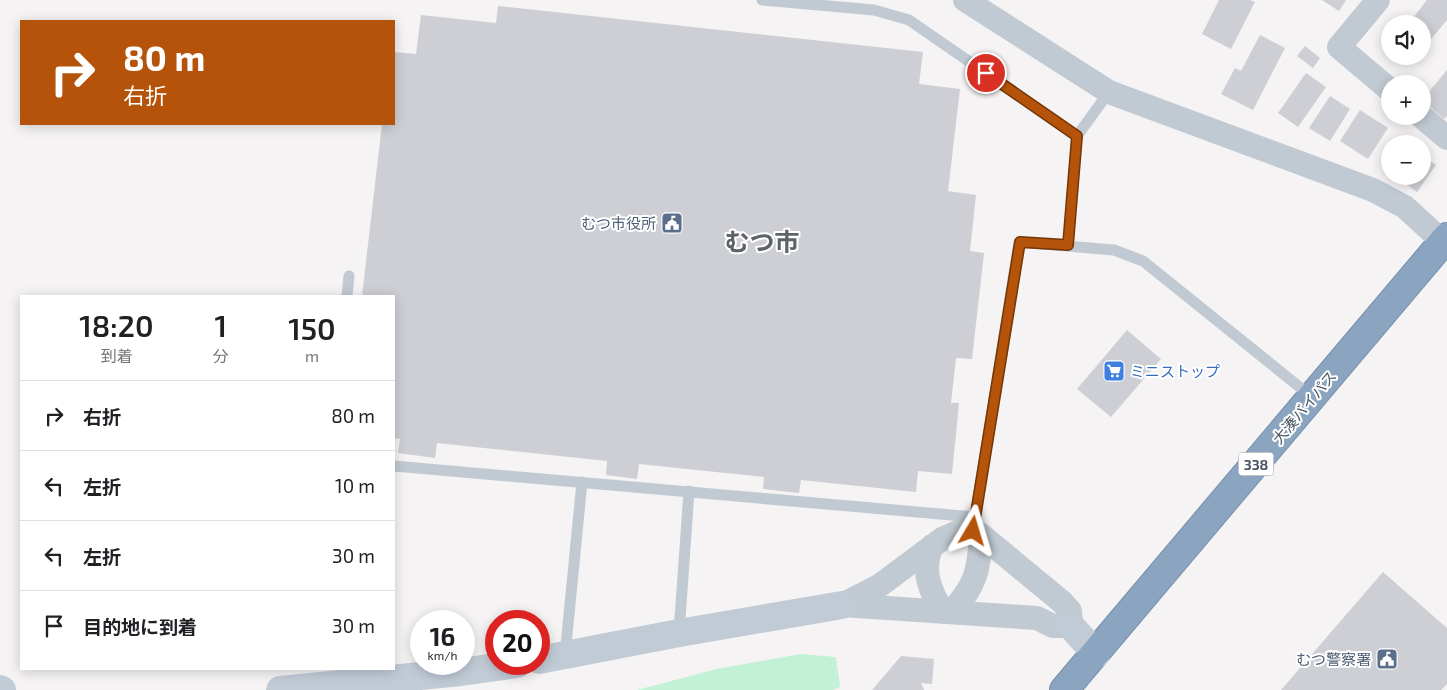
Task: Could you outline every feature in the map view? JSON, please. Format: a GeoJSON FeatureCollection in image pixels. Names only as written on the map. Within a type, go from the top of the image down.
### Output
{"type":"FeatureCollection","features":[{"type":"Feature","properties":{"kind":"highway","name":"大湊バイパス"},"geometry":{"type":"LineString","coordinates":[[1064,690],[1445,240]]}},
{"type":"Feature","properties":{"kind":"street"},"geometry":{"type":"LineString","coordinates":[[965,0],[1109,92],[1373,190],[1405,207],[1445,240]]}},
{"type":"Feature","properties":{"kind":"street"},"geometry":{"type":"LineString","coordinates":[[1378,0],[1339,47],[1381,82]]}},
{"type":"Feature","properties":{"kind":"street"},"geometry":{"type":"LineString","coordinates":[[1431,124],[1447,138]]}},
{"type":"Feature","properties":{"kind":"street"},"geometry":{"type":"LineString","coordinates":[[842,605],[878,586],[932,546],[958,532],[976,528]]}},
{"type":"Feature","properties":{"kind":"street"},"geometry":{"type":"LineString","coordinates":[[947,612],[972,586],[977,572],[976,528]]}},
{"type":"Feature","properties":{"kind":"street"},"geometry":{"type":"LineString","coordinates":[[976,528],[1062,602],[1070,611],[1071,626],[1096,654]]}},
{"type":"Feature","properties":{"kind":"street"},"geometry":{"type":"LineString","coordinates":[[932,546],[926,568],[929,584],[947,612]]}},
{"type":"Feature","properties":{"kind":"street"},"geometry":{"type":"LineString","coordinates":[[552,658],[679,633],[842,605],[1037,618],[1053,626],[1071,626]]}},
{"type":"Feature","properties":{"kind":"street"},"geometry":{"type":"LineString","coordinates":[[280,690],[485,669]]}},
{"type":"Feature","properties":{"kind":"lane"},"geometry":{"type":"LineString","coordinates":[[762,0],[874,10],[909,20],[1077,136]]}},
{"type":"Feature","properties":{"kind":"lane"},"geometry":{"type":"LineString","coordinates":[[1068,245],[1077,136],[1109,92]]}},
{"type":"Feature","properties":{"kind":"lane"},"geometry":{"type":"LineString","coordinates":[[395,466],[688,491],[976,528],[1020,242],[1114,250],[1142,261],[1312,397]]}},
{"type":"Feature","properties":{"kind":"lane"},"geometry":{"type":"LineString","coordinates":[[347,295],[350,276]]}},
{"type":"Feature","properties":{"kind":"lane"},"geometry":{"type":"LineString","coordinates":[[552,658],[582,482]]}},
{"type":"Feature","properties":{"kind":"lane"},"geometry":{"type":"LineString","coordinates":[[679,633],[688,491]]}},
{"type":"Feature","properties":{"kind":"green space"},"geometry":{"type":"Polygon","coordinates":[[[801,654],[836,657],[840,687],[833,690],[637,690],[717,669],[801,654]]]}},
{"type":"Feature","properties":{"kind":"building"},"geometry":{"type":"Polygon","coordinates":[[[1219,0],[1250,0],[1255,2],[1231,49],[1202,34],[1219,0]]]}},
{"type":"Feature","properties":{"kind":"building"},"geometry":{"type":"Polygon","coordinates":[[[1322,0],[1346,0],[1339,11],[1322,0]]]}},
{"type":"Feature","properties":{"kind":"building"},"geometry":{"type":"Polygon","coordinates":[[[1427,0],[1447,0],[1447,20],[1431,39],[1431,15],[1415,15],[1427,0]]]}},
{"type":"Feature","properties":{"kind":"building","name":"むつ市役所"},"geometry":{"type":"Polygon","coordinates":[[[498,6],[923,52],[919,84],[960,89],[948,191],[976,195],[970,251],[984,253],[972,359],[956,358],[951,403],[959,403],[952,474],[918,471],[916,492],[801,480],[799,493],[763,489],[764,477],[639,464],[637,479],[606,475],[607,461],[437,443],[435,458],[398,453],[400,439],[395,438],[395,295],[362,295],[382,125],[395,125],[395,52],[416,54],[421,15],[496,23],[498,6]]]}},
{"type":"Feature","properties":{"kind":"building"},"geometry":{"type":"Polygon","coordinates":[[[1260,35],[1285,48],[1253,110],[1221,94],[1235,68],[1241,71],[1260,35]]]}},
{"type":"Feature","properties":{"kind":"building"},"geometry":{"type":"Polygon","coordinates":[[[1305,46],[1320,58],[1313,68],[1297,56],[1305,46]]]}},
{"type":"Feature","properties":{"kind":"building"},"geometry":{"type":"Polygon","coordinates":[[[1447,70],[1447,116],[1444,119],[1431,108],[1431,89],[1447,70]]]}},
{"type":"Feature","properties":{"kind":"building"},"geometry":{"type":"Polygon","coordinates":[[[1306,73],[1326,87],[1298,127],[1278,113],[1306,73]]]}},
{"type":"Feature","properties":{"kind":"building"},"geometry":{"type":"Polygon","coordinates":[[[1330,96],[1350,109],[1330,141],[1309,128],[1330,96]]]}},
{"type":"Feature","properties":{"kind":"building"},"geometry":{"type":"Polygon","coordinates":[[[1360,110],[1388,128],[1383,135],[1381,135],[1381,139],[1368,159],[1340,141],[1360,110]]]}},
{"type":"Feature","properties":{"kind":"building"},"geometry":{"type":"Polygon","coordinates":[[[1431,162],[1436,165],[1431,172],[1431,162]]]}},
{"type":"Feature","properties":{"kind":"building"},"geometry":{"type":"Polygon","coordinates":[[[1407,185],[1422,185],[1417,192],[1407,185]]]}},
{"type":"Feature","properties":{"kind":"building"},"geometry":{"type":"Polygon","coordinates":[[[1127,330],[1161,359],[1111,417],[1077,389],[1127,330]]]}},
{"type":"Feature","properties":{"kind":"building"},"geometry":{"type":"Polygon","coordinates":[[[1383,572],[1447,628],[1447,684],[1441,690],[1281,690],[1383,572]]]}},
{"type":"Feature","properties":{"kind":"building"},"geometry":{"type":"Polygon","coordinates":[[[901,656],[934,659],[932,684],[921,683],[924,690],[872,690],[901,656]]]}},
{"type":"Feature","properties":{"kind":"place","name":"むつ市役所"},"geometry":{"type":"Point","coordinates":[672,223]}},
{"type":"Feature","properties":{"kind":"place","name":"ミニストップ"},"geometry":{"type":"Point","coordinates":[1114,371]}},
{"type":"Feature","properties":{"kind":"place","name":"むつ警察署"},"geometry":{"type":"Point","coordinates":[1387,659]}},
{"type":"Feature","properties":{"kind":"district","name":"むつ市"},"geometry":{"type":"Point","coordinates":[762,241]}},
{"type":"Feature","properties":{"kind":"route"},"geometry":{"type":"LineString","coordinates":[[973,531],[1020,242],[1068,245],[1077,136],[986,73]]}}]}
